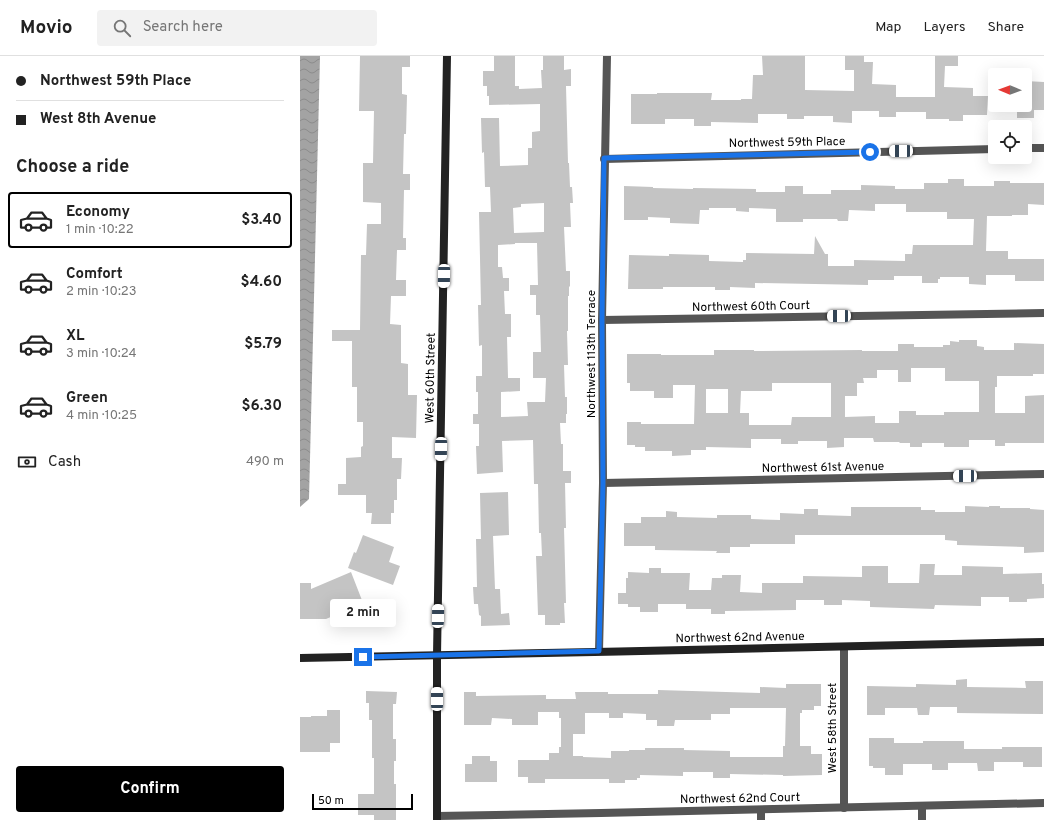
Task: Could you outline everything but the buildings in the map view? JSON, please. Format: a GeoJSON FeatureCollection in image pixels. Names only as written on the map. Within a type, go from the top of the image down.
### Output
{"type":"FeatureCollection","features":[{"type":"Feature","properties":{"kind":"street","name":"West 60th Street"},"geometry":{"type":"LineString","coordinates":[[437,818],[437,655],[447,56]]}},
{"type":"Feature","properties":{"kind":"street","name":"Northwest 113th Terrace"},"geometry":{"type":"LineString","coordinates":[[599,651],[603,483],[602,320],[607,56]]}},
{"type":"Feature","properties":{"kind":"street"},"geometry":{"type":"LineString","coordinates":[[1032,148],[1044,148]]}},
{"type":"Feature","properties":{"kind":"street","name":"Northwest 59th Place"},"geometry":{"type":"LineString","coordinates":[[604,158],[988,149]]}},
{"type":"Feature","properties":{"kind":"street","name":"Northwest 60th Court"},"geometry":{"type":"LineString","coordinates":[[602,320],[1044,313]]}},
{"type":"Feature","properties":{"kind":"street","name":"Northwest 61st Avenue"},"geometry":{"type":"LineString","coordinates":[[603,483],[1044,474]]}},
{"type":"Feature","properties":{"kind":"street","name":"Northwest 62nd Avenue"},"geometry":{"type":"LineString","coordinates":[[300,658],[1044,642]]}},
{"type":"Feature","properties":{"kind":"street","name":"West 58th Street"},"geometry":{"type":"LineString","coordinates":[[844,647],[844,808]]}},
{"type":"Feature","properties":{"kind":"street","name":"Northwest 62nd Court"},"geometry":{"type":"LineString","coordinates":[[437,818],[601,817],[762,810],[1044,803]]}},
{"type":"Feature","properties":{"kind":"street"},"geometry":{"type":"LineString","coordinates":[[922,806],[922,820]]}},
{"type":"Feature","properties":{"kind":"street"},"geometry":{"type":"LineString","coordinates":[[761,820],[762,810]]}},
{"type":"Feature","properties":{"kind":"water"},"geometry":{"type":"Polygon","coordinates":[[[300,56],[320,56],[309,499],[300,507],[300,56]]]}},
{"type":"Feature","properties":{"kind":"route"},"geometry":{"type":"LineString","coordinates":[[363,657],[599,651],[603,483],[602,320],[604,158],[870,152]]}}]}
